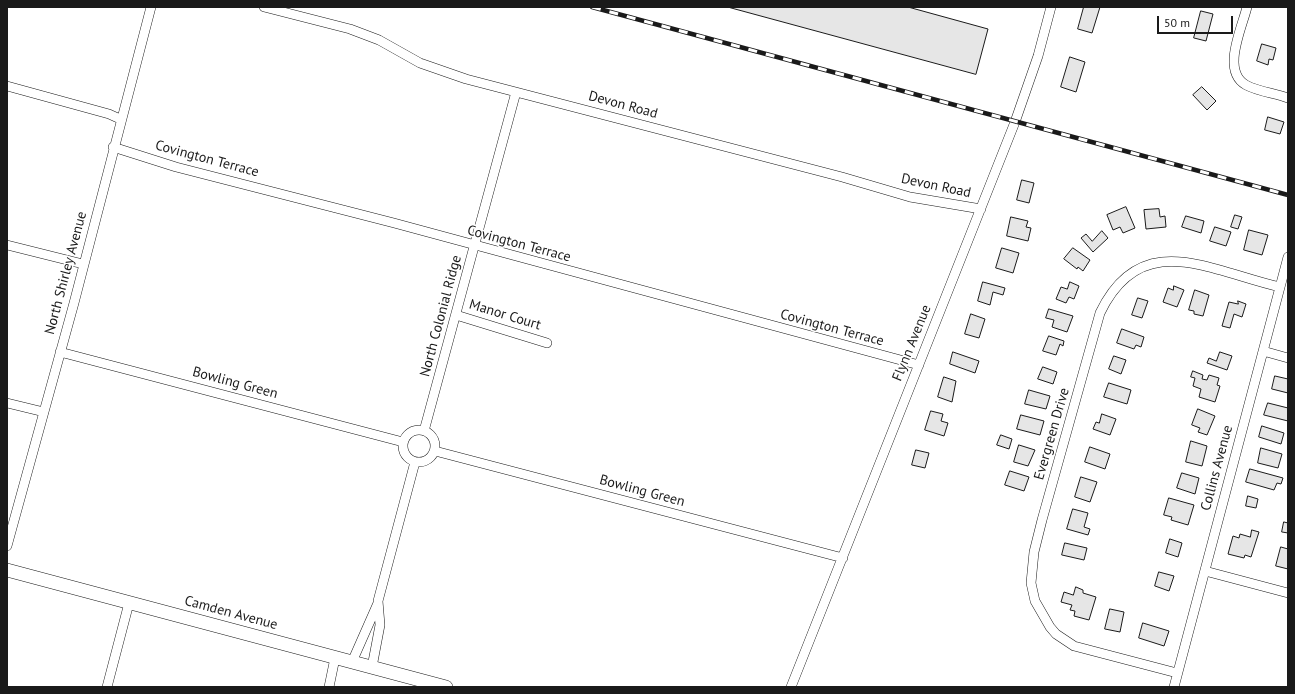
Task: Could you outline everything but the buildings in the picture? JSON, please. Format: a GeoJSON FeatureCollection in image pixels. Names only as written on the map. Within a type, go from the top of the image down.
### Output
{"type":"FeatureCollection","features":[{"type":"Feature","properties":{"kind":"main road","name":"Camden Avenue"},"geometry":{"type":"LineString","coordinates":[[7,570],[446,687]]}},
{"type":"Feature","properties":{"kind":"street","name":"North Shirley Avenue"},"geometry":{"type":"LineString","coordinates":[[7,546],[151,7]]}},
{"type":"Feature","properties":{"kind":"street","name":"Devon Road"},"geometry":{"type":"LineString","coordinates":[[264,7],[350,29],[379,40],[406,56],[435,69],[516,92],[834,175],[917,199],[981,209]]}},
{"type":"Feature","properties":{"kind":"street","name":"Flynn Avenue"},"geometry":{"type":"LineString","coordinates":[[791,687],[981,209],[1024,96],[1051,7]]}},
{"type":"Feature","properties":{"kind":"street"},"geometry":{"type":"LineString","coordinates":[[1247,7],[1234,58],[1234,67],[1239,77],[1246,84],[1288,98]]}},
{"type":"Feature","properties":{"kind":"street"},"geometry":{"type":"LineString","coordinates":[[7,86],[109,114],[120,119]]}},
{"type":"Feature","properties":{"kind":"street","name":"North Colonial Ridge"},"geometry":{"type":"LineString","coordinates":[[424,431],[516,92]]}},
{"type":"Feature","properties":{"kind":"street","name":"Covington Terrace"},"geometry":{"type":"LineString","coordinates":[[113,147],[176,167],[919,365]]}},
{"type":"Feature","properties":{"kind":"street"},"geometry":{"type":"LineString","coordinates":[[7,245],[83,264]]}},
{"type":"Feature","properties":{"kind":"street","name":"Collins Avenue"},"geometry":{"type":"LineString","coordinates":[[1174,687],[1288,257]]}},
{"type":"Feature","properties":{"kind":"street","name":"Evergreen Drive"},"geometry":{"type":"LineString","coordinates":[[1177,673],[1074,646],[1056,634],[1050,627],[1035,601],[1031,583],[1034,552],[1042,520],[1100,313],[1117,284],[1135,270],[1156,262],[1167,261],[1191,263],[1280,287]]}},
{"type":"Feature","properties":{"kind":"street","name":"Manor Court"},"geometry":{"type":"LineString","coordinates":[[456,315],[547,343]]}},
{"type":"Feature","properties":{"kind":"street"},"geometry":{"type":"LineString","coordinates":[[1263,351],[1288,358]]}},
{"type":"Feature","properties":{"kind":"street","name":"Bowling Green"},"geometry":{"type":"LineString","coordinates":[[60,352],[404,442]]}},
{"type":"Feature","properties":{"kind":"street"},"geometry":{"type":"LineString","coordinates":[[7,403],[44,412]]}},
{"type":"Feature","properties":{"kind":"street"},"geometry":{"type":"LineString","coordinates":[[414,431],[424,431],[432,436],[435,451],[427,460],[415,462],[411,460],[404,452],[404,442],[406,437],[414,431]]}},
{"type":"Feature","properties":{"kind":"street","name":"Bowling Green"},"geometry":{"type":"LineString","coordinates":[[435,451],[843,558]]}},
{"type":"Feature","properties":{"kind":"street"},"geometry":{"type":"LineString","coordinates":[[352,662],[378,601],[415,462]]}},
{"type":"Feature","properties":{"kind":"street"},"geometry":{"type":"LineString","coordinates":[[1205,571],[1288,593]]}},
{"type":"Feature","properties":{"kind":"street"},"geometry":{"type":"LineString","coordinates":[[372,667],[380,626],[378,601]]}},
{"type":"Feature","properties":{"kind":"street"},"geometry":{"type":"LineString","coordinates":[[107,687],[129,603]]}},
{"type":"Feature","properties":{"kind":"street"},"geometry":{"type":"LineString","coordinates":[[329,687],[335,658]]}},
{"type":"Feature","properties":{"kind":"railway"},"geometry":{"type":"LineString","coordinates":[[592,7],[1288,195]]}}]}
